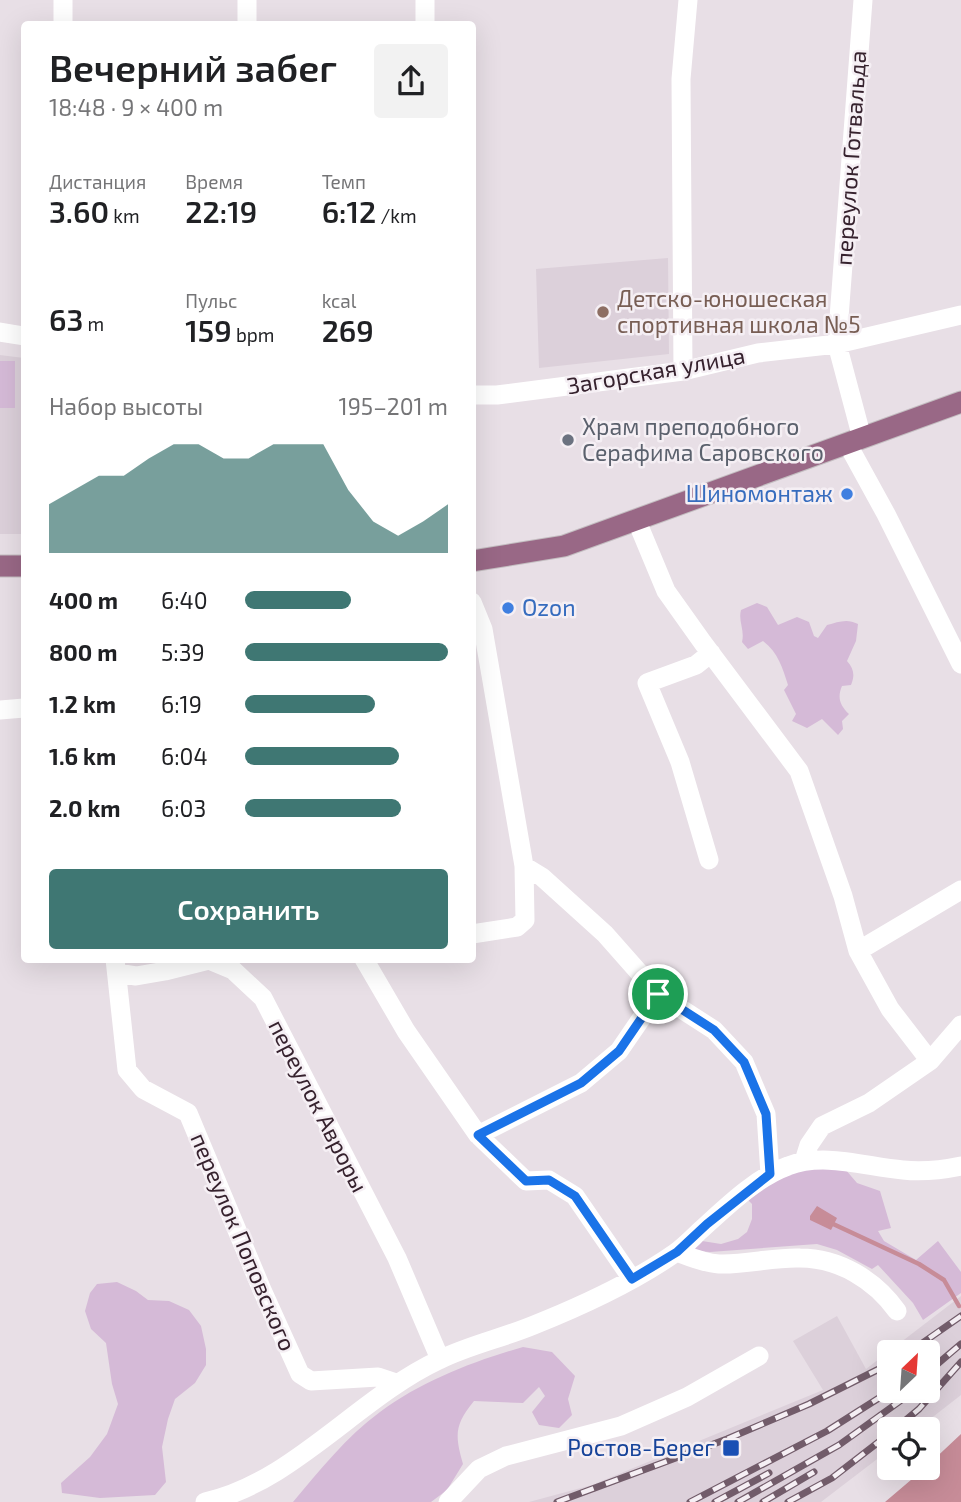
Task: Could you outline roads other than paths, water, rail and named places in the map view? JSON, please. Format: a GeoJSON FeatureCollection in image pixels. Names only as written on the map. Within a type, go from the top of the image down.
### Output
{"type":"FeatureCollection","features":[{"type":"Feature","properties":{"kind":"main road"},"geometry":{"type":"LineString","coordinates":[[476,560],[564,545],[961,402]]}},
{"type":"Feature","properties":{"kind":"main road"},"geometry":{"type":"LineString","coordinates":[[0,566],[21,566]]}},
{"type":"Feature","properties":{"kind":"street"},"geometry":{"type":"LineString","coordinates":[[63,0],[63,21]]}},
{"type":"Feature","properties":{"kind":"street"},"geometry":{"type":"LineString","coordinates":[[247,0],[247,21]]}},
{"type":"Feature","properties":{"kind":"street"},"geometry":{"type":"LineString","coordinates":[[425,0],[425,21]]}},
{"type":"Feature","properties":{"kind":"street"},"geometry":{"type":"LineString","coordinates":[[683,371],[681,79],[688,0]]}},
{"type":"Feature","properties":{"kind":"street","name":"переулок Готвальда"},"geometry":{"type":"LineString","coordinates":[[863,0],[837,344],[855,441],[886,514],[961,664]]}},
{"type":"Feature","properties":{"kind":"street","name":"Загорская улица"},"geometry":{"type":"LineString","coordinates":[[476,395],[497,395],[683,371],[758,353],[837,344],[961,315]]}},
{"type":"Feature","properties":{"kind":"street"},"geometry":{"type":"LineString","coordinates":[[0,332],[21,336]]}},
{"type":"Feature","properties":{"kind":"street"},"geometry":{"type":"LineString","coordinates":[[636,519],[666,591],[799,771],[843,896],[858,951],[890,1009],[930,1062]]}},
{"type":"Feature","properties":{"kind":"street"},"geometry":{"type":"LineString","coordinates":[[476,933],[517,927],[525,920],[524,866],[478,630]]}},
{"type":"Feature","properties":{"kind":"street"},"geometry":{"type":"LineString","coordinates":[[709,860],[680,762],[647,683],[696,665],[711,653]]}},
{"type":"Feature","properties":{"kind":"street"},"geometry":{"type":"LineString","coordinates":[[0,710],[21,708]]}},
{"type":"Feature","properties":{"kind":"street"},"geometry":{"type":"LineString","coordinates":[[524,866],[542,877],[604,934],[658,994],[714,1030],[744,1062],[766,1114],[770,1174]]}},
{"type":"Feature","properties":{"kind":"street"},"geometry":{"type":"LineString","coordinates":[[858,951],[961,890]]}},
{"type":"Feature","properties":{"kind":"street","name":"переулок Авроры"},"geometry":{"type":"LineString","coordinates":[[116,966],[136,976],[197,963]]}},
{"type":"Feature","properties":{"kind":"street","name":"переулок Авроры"},"geometry":{"type":"LineString","coordinates":[[216,963],[233,970],[263,998],[397,1258],[440,1359]]}},
{"type":"Feature","properties":{"kind":"street"},"geometry":{"type":"LineString","coordinates":[[365,963],[406,1031],[478,1135],[526,1181],[549,1180],[575,1196],[632,1279]]}},
{"type":"Feature","properties":{"kind":"street","name":"переулок Поповского"},"geometry":{"type":"LineString","coordinates":[[116,966],[127,1070],[143,1088],[188,1113],[300,1374],[311,1381],[378,1377],[396,1383]]}},
{"type":"Feature","properties":{"kind":"street"},"geometry":{"type":"LineString","coordinates":[[478,1135],[581,1083],[619,1051],[658,994]]}},
{"type":"Feature","properties":{"kind":"street"},"geometry":{"type":"LineString","coordinates":[[804,1161],[809,1145],[822,1126],[869,1103],[930,1062],[961,1025]]}},
{"type":"Feature","properties":{"kind":"street"},"geometry":{"type":"LineString","coordinates":[[205,1502],[227,1497],[266,1479],[396,1383],[440,1359],[534,1325],[632,1279],[677,1252],[707,1224],[770,1174],[804,1161],[829,1160],[905,1170],[942,1170],[961,1166]]}},
{"type":"Feature","properties":{"kind":"street"},"geometry":{"type":"LineString","coordinates":[[677,1252],[719,1264],[800,1258],[820,1260],[867,1279],[886,1296],[897,1311]]}},
{"type":"Feature","properties":{"kind":"street"},"geometry":{"type":"LineString","coordinates":[[448,1502],[479,1469],[506,1457],[621,1426],[687,1397],[760,1356]]}},
{"type":"Feature","properties":{"kind":"waterway"},"geometry":{"type":"LineString","coordinates":[[831,1223],[919,1264],[944,1280],[959,1306]]}},
{"type":"Feature","properties":{"kind":"railway"},"geometry":{"type":"LineString","coordinates":[[927,1340],[961,1316]]}},
{"type":"Feature","properties":{"kind":"railway"},"geometry":{"type":"LineString","coordinates":[[940,1362],[961,1344]]}},
{"type":"Feature","properties":{"kind":"railway"},"geometry":{"type":"LineString","coordinates":[[909,1417],[961,1362]]}},
{"type":"Feature","properties":{"kind":"railway"},"geometry":{"type":"LineString","coordinates":[[557,1502],[727,1439],[809,1404],[877,1370]]}},
{"type":"Feature","properties":{"kind":"railway"},"geometry":{"type":"LineString","coordinates":[[690,1502],[827,1431],[877,1399]]}},
{"type":"Feature","properties":{"kind":"railway"},"geometry":{"type":"LineString","coordinates":[[738,1502],[839,1445],[896,1404]]}},
{"type":"Feature","properties":{"kind":"railway"},"geometry":{"type":"LineString","coordinates":[[788,1502],[832,1478],[877,1443]]}},
{"type":"Feature","properties":{"kind":"railway"},"geometry":{"type":"LineString","coordinates":[[763,1502],[814,1472]]}},
{"type":"Feature","properties":{"kind":"railway"},"geometry":{"type":"LineString","coordinates":[[715,1502],[769,1473]]}},
{"type":"Feature","properties":{"kind":"place","name":"Детско-юношеская спортивная школа №5"},"geometry":{"type":"Point","coordinates":[603,312]}},
{"type":"Feature","properties":{"kind":"place","name":"Храм преподобного Серафима Саровского"},"geometry":{"type":"Point","coordinates":[568,440]}},
{"type":"Feature","properties":{"kind":"place","name":"Шиномонтаж"},"geometry":{"type":"Point","coordinates":[847,494]}},
{"type":"Feature","properties":{"kind":"place","name":"Ozon"},"geometry":{"type":"Point","coordinates":[508,608]}},
{"type":"Feature","properties":{"kind":"place","name":"Ростов-Берег"},"geometry":{"type":"Point","coordinates":[731,1448]}}]}
